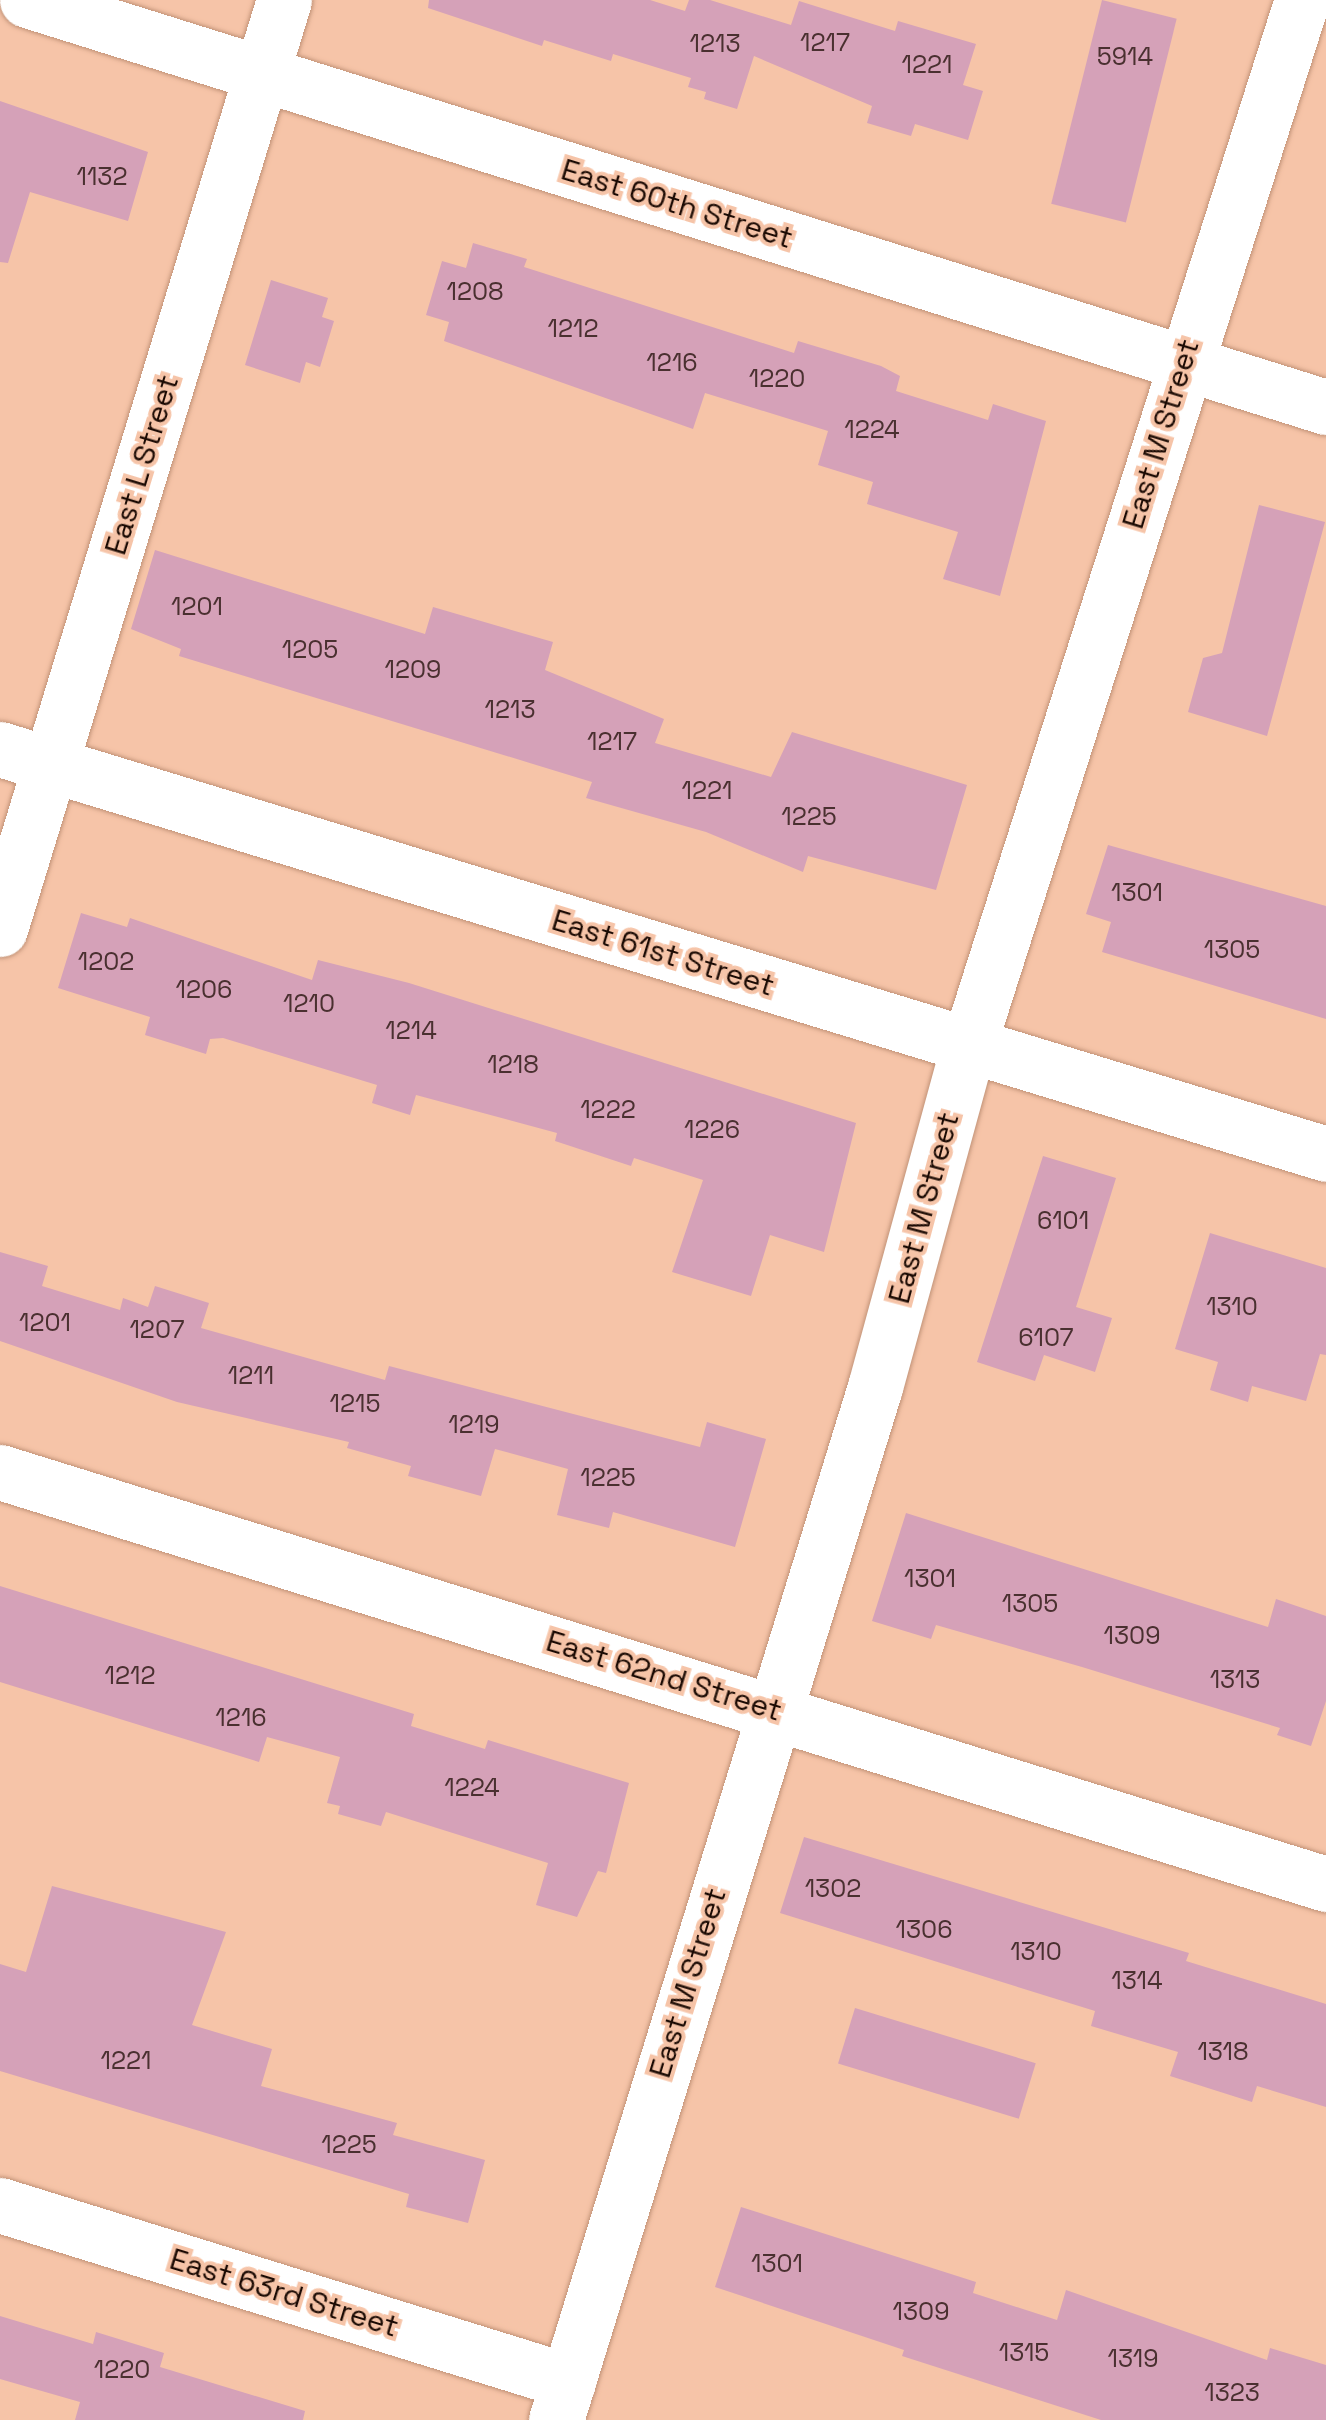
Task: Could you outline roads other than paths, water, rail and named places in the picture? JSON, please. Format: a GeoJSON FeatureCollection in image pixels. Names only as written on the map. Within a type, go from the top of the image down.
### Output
{"type":"FeatureCollection","features":[{"type":"Feature","properties":{"kind":"street","name":"East 60th Street"},"geometry":{"type":"LineString","coordinates":[[28,0],[1326,407]]}},
{"type":"Feature","properties":{"kind":"street","name":"East L Street"},"geometry":{"type":"LineString","coordinates":[[0,929],[25,757],[262,74],[284,0]]}},
{"type":"Feature","properties":{"kind":"street","name":"East M Street"},"geometry":{"type":"LineString","coordinates":[[562,2400],[772,1709],[875,1387],[968,1047],[1182,362],[1302,0]]}},
{"type":"Feature","properties":{"kind":"street","name":"East 61st Street"},"geometry":{"type":"LineString","coordinates":[[25,757],[1326,1154]]}},
{"type":"Feature","properties":{"kind":"street","name":"East 62nd Street"},"geometry":{"type":"LineString","coordinates":[[0,1472],[1326,1884]]}},
{"type":"Feature","properties":{"kind":"street","name":"East 63rd Street"},"geometry":{"type":"LineString","coordinates":[[0,2205],[562,2400]]}}]}
